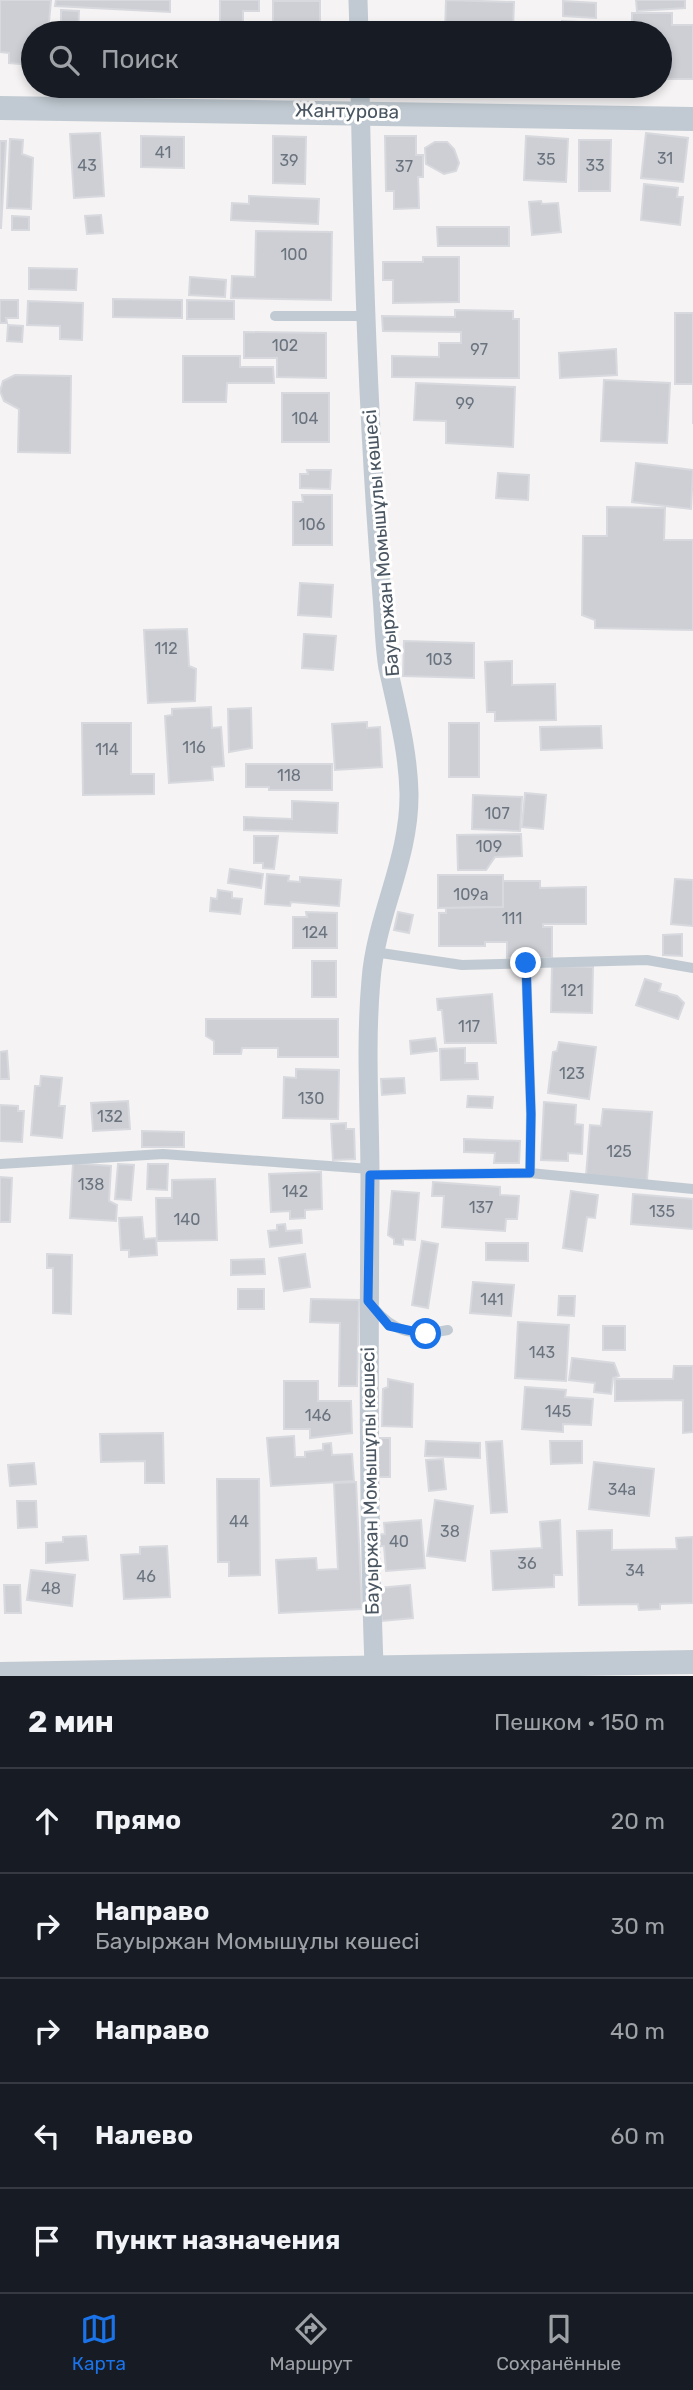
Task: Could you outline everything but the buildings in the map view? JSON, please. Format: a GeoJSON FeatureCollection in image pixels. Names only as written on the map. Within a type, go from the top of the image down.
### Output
{"type":"FeatureCollection","features":[{"type":"Feature","properties":{"kind":"street"},"geometry":{"type":"LineString","coordinates":[[358,0],[359,21]]}},
{"type":"Feature","properties":{"kind":"street","name":"Бауыржан Момышұлы көшесі"},"geometry":{"type":"LineString","coordinates":[[360,98],[372,464],[386,651],[402,720],[409,791],[405,847],[377,933],[374,952],[366,1100],[370,1172],[368,1494],[374,1666]]}},
{"type":"Feature","properties":{"kind":"street","name":"Жантурова"},"geometry":{"type":"LineString","coordinates":[[0,108],[360,111],[693,120]]}},
{"type":"Feature","properties":{"kind":"street"},"geometry":{"type":"LineString","coordinates":[[0,1674],[374,1666],[689,1667]]}},
{"type":"Feature","properties":{"kind":"lane"},"geometry":{"type":"LineString","coordinates":[[275,316],[366,316]]}},
{"type":"Feature","properties":{"kind":"lane"},"geometry":{"type":"LineString","coordinates":[[374,952],[462,965],[647,960],[693,968]]}},
{"type":"Feature","properties":{"kind":"lane"},"geometry":{"type":"LineString","coordinates":[[526,963],[531,1114],[530,1173]]}},
{"type":"Feature","properties":{"kind":"lane"},"geometry":{"type":"LineString","coordinates":[[0,1164],[163,1154],[370,1172],[530,1173],[693,1189]]}},
{"type":"Feature","properties":{"kind":"lane"},"geometry":{"type":"LineString","coordinates":[[368,1301],[389,1326],[426,1334],[448,1330]]}},
{"type":"Feature","properties":{"kind":"route"},"geometry":{"type":"LineString","coordinates":[[426,1334],[389,1326],[368,1301],[370,1175],[435,1172],[530,1173],[531,1114],[526,963]]}}]}
